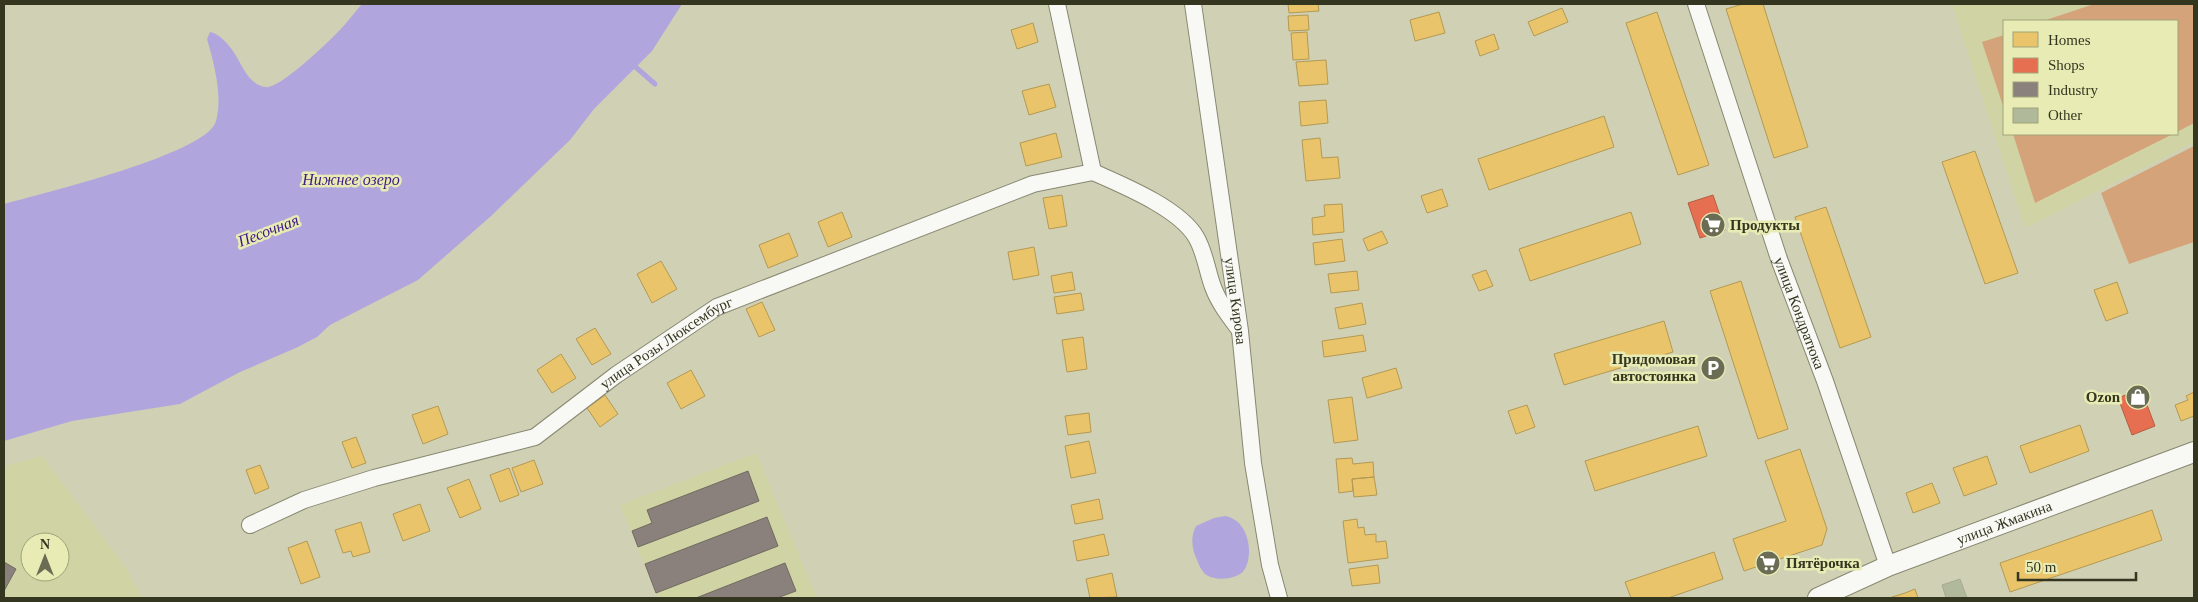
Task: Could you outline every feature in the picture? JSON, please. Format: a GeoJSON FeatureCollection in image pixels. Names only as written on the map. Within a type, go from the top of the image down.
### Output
{"type":"FeatureCollection","features":[{"type":"Feature","properties":{"kind":"street"},"geometry":{"type":"LineString","coordinates":[[1057,4],[1093,172],[1135,190],[1184,223],[1199,243],[1213,288],[1224,311],[1240,331]]}},
{"type":"Feature","properties":{"kind":"street","name":"улица Кирова"},"geometry":{"type":"LineString","coordinates":[[1193,4],[1240,331],[1253,464],[1270,565],[1279,598]]}},
{"type":"Feature","properties":{"kind":"street","name":"улица Кондратюка"},"geometry":{"type":"LineString","coordinates":[[1696,4],[1779,259],[1825,381],[1888,566]]}},
{"type":"Feature","properties":{"kind":"street","name":"улица Розы Люксембург"},"geometry":{"type":"LineString","coordinates":[[250,525],[304,500],[374,478],[535,437],[616,374],[717,307],[1033,184],[1093,172]]}},
{"type":"Feature","properties":{"kind":"street","name":"улица Жмакина"},"geometry":{"type":"LineString","coordinates":[[1818,598],[1888,566],[2194,452]]}},
{"type":"Feature","properties":{"kind":"shaded area"},"geometry":{"type":"Polygon","coordinates":[[[1952,4],[2194,4],[2194,142],[2025,228],[1952,4]]]}},
{"type":"Feature","properties":{"kind":"shaded area"},"geometry":{"type":"Polygon","coordinates":[[[2094,4],[2194,4],[2194,123],[2178,131],[2178,20],[2046,20],[2094,4]]]}},
{"type":"Feature","properties":{"kind":"shaded area"},"geometry":{"type":"Polygon","coordinates":[[[2003,35],[2003,106],[1982,42],[2003,35]]]}},
{"type":"Feature","properties":{"kind":"shaded area"},"geometry":{"type":"Polygon","coordinates":[[[2013,135],[2171,135],[2035,203],[2013,135]]]}},
{"type":"Feature","properties":{"kind":"shaded area"},"geometry":{"type":"Polygon","coordinates":[[[2194,146],[2194,242],[2129,264],[2101,193],[2194,146]]]}},
{"type":"Feature","properties":{"kind":"shaded area"},"geometry":{"type":"Polygon","coordinates":[[[756,453],[817,598],[658,598],[620,505],[756,453]]]}},
{"type":"Feature","properties":{"kind":"shaded area"},"geometry":{"type":"Polygon","coordinates":[[[42,456],[126,568],[142,598],[4,598],[4,466],[42,456]]]}},
{"type":"Feature","properties":{"kind":"water","name":"Нижнее озеро"},"geometry":{"type":"Polygon","coordinates":[[[362,4],[682,4],[652,51],[594,109],[570,140],[490,217],[418,280],[330,325],[317,337],[298,347],[238,373],[180,404],[72,421],[4,441],[4,204],[84,182],[155,159],[206,134],[216,121],[219,101],[215,69],[207,39],[210,32],[219,36],[227,44],[252,80],[265,87],[272,86],[291,74],[313,56],[340,30],[362,4]]]}},
{"type":"Feature","properties":{"kind":"water"},"geometry":{"type":"Polygon","coordinates":[[[1225,516],[1232,518],[1243,528],[1249,551],[1246,567],[1239,575],[1221,579],[1209,577],[1205,574],[1195,556],[1192,539],[1196,526],[1214,518],[1225,516]]]}},
{"type":"Feature","properties":{"kind":"building: Homes"},"geometry":{"type":"Polygon","coordinates":[[[1288,4],[1318,4],[1319,11],[1289,13],[1288,4]]]}},
{"type":"Feature","properties":{"kind":"building: Homes"},"geometry":{"type":"Polygon","coordinates":[[[1743,4],[1763,4],[1808,147],[1774,158],[1726,9],[1743,4]]]}},
{"type":"Feature","properties":{"kind":"building: Homes"},"geometry":{"type":"Polygon","coordinates":[[[1562,8],[1568,22],[1534,36],[1528,22],[1562,8]]]}},
{"type":"Feature","properties":{"kind":"building: Homes"},"geometry":{"type":"Polygon","coordinates":[[[1439,12],[1445,33],[1415,41],[1410,20],[1439,12]]]}},
{"type":"Feature","properties":{"kind":"building: Homes"},"geometry":{"type":"Polygon","coordinates":[[[1657,12],[1709,165],[1678,175],[1626,23],[1657,12]]]}},
{"type":"Feature","properties":{"kind":"building: Homes"},"geometry":{"type":"Polygon","coordinates":[[[1308,15],[1309,30],[1289,31],[1288,16],[1308,15]]]}},
{"type":"Feature","properties":{"kind":"building: Homes"},"geometry":{"type":"Polygon","coordinates":[[[1033,23],[1038,42],[1017,49],[1011,30],[1033,23]]]}},
{"type":"Feature","properties":{"kind":"building: Homes"},"geometry":{"type":"Polygon","coordinates":[[[1307,32],[1309,59],[1293,60],[1291,33],[1307,32]]]}},
{"type":"Feature","properties":{"kind":"building: Homes"},"geometry":{"type":"Polygon","coordinates":[[[1494,34],[1499,49],[1480,56],[1475,41],[1494,34]]]}},
{"type":"Feature","properties":{"kind":"building: Homes"},"geometry":{"type":"Polygon","coordinates":[[[1326,60],[1328,84],[1299,86],[1296,62],[1326,60]]]}},
{"type":"Feature","properties":{"kind":"building: Homes"},"geometry":{"type":"Polygon","coordinates":[[[1049,84],[1056,107],[1029,115],[1022,91],[1049,84]]]}},
{"type":"Feature","properties":{"kind":"building: Homes"},"geometry":{"type":"Polygon","coordinates":[[[1326,100],[1328,123],[1301,126],[1299,102],[1326,100]]]}},
{"type":"Feature","properties":{"kind":"building: Homes"},"geometry":{"type":"Polygon","coordinates":[[[1604,116],[1614,147],[1489,190],[1478,159],[1604,116]]]}},
{"type":"Feature","properties":{"kind":"building: Homes"},"geometry":{"type":"Polygon","coordinates":[[[1056,133],[1062,157],[1026,166],[1020,143],[1056,133]]]}},
{"type":"Feature","properties":{"kind":"building: Homes"},"geometry":{"type":"Polygon","coordinates":[[[1320,138],[1322,158],[1338,157],[1340,178],[1306,181],[1302,140],[1320,138]]]}},
{"type":"Feature","properties":{"kind":"building: Homes"},"geometry":{"type":"Polygon","coordinates":[[[1975,151],[2018,273],[1985,284],[1942,162],[1975,151]]]}},
{"type":"Feature","properties":{"kind":"building: Homes"},"geometry":{"type":"Polygon","coordinates":[[[1442,189],[1448,206],[1427,213],[1421,196],[1442,189]]]}},
{"type":"Feature","properties":{"kind":"building: Homes"},"geometry":{"type":"Polygon","coordinates":[[[1062,195],[1067,226],[1049,229],[1043,198],[1062,195]]]}},
{"type":"Feature","properties":{"kind":"building: Homes"},"geometry":{"type":"Polygon","coordinates":[[[1342,204],[1344,232],[1313,235],[1312,218],[1325,216],[1324,205],[1342,204]]]}},
{"type":"Feature","properties":{"kind":"building: Homes"},"geometry":{"type":"Polygon","coordinates":[[[1826,207],[1871,337],[1840,348],[1795,217],[1826,207]]]}},
{"type":"Feature","properties":{"kind":"building: Homes"},"geometry":{"type":"Polygon","coordinates":[[[842,212],[852,237],[828,247],[818,222],[842,212]]]}},
{"type":"Feature","properties":{"kind":"building: Homes"},"geometry":{"type":"Polygon","coordinates":[[[1631,212],[1641,244],[1530,281],[1519,249],[1631,212]]]}},
{"type":"Feature","properties":{"kind":"building: Homes"},"geometry":{"type":"Polygon","coordinates":[[[1382,231],[1388,243],[1368,251],[1363,239],[1382,231]]]}},
{"type":"Feature","properties":{"kind":"building: Homes"},"geometry":{"type":"Polygon","coordinates":[[[789,233],[798,256],[768,268],[759,245],[789,233]]]}},
{"type":"Feature","properties":{"kind":"building: Homes"},"geometry":{"type":"Polygon","coordinates":[[[1342,239],[1345,261],[1315,265],[1313,243],[1342,239]]]}},
{"type":"Feature","properties":{"kind":"building: Homes"},"geometry":{"type":"Polygon","coordinates":[[[1034,247],[1039,275],[1013,280],[1008,252],[1034,247]]]}},
{"type":"Feature","properties":{"kind":"building: Homes"},"geometry":{"type":"Polygon","coordinates":[[[661,261],[677,289],[652,303],[637,274],[661,261]]]}},
{"type":"Feature","properties":{"kind":"building: Homes"},"geometry":{"type":"Polygon","coordinates":[[[1486,270],[1493,286],[1479,291],[1472,275],[1486,270]]]}},
{"type":"Feature","properties":{"kind":"building: Homes"},"geometry":{"type":"Polygon","coordinates":[[[1357,271],[1359,290],[1331,293],[1328,274],[1357,271]]]}},
{"type":"Feature","properties":{"kind":"building: Homes"},"geometry":{"type":"Polygon","coordinates":[[[1072,272],[1075,290],[1054,293],[1051,276],[1072,272]]]}},
{"type":"Feature","properties":{"kind":"building: Homes"},"geometry":{"type":"Polygon","coordinates":[[[1741,281],[1788,429],[1758,439],[1710,291],[1741,281]]]}},
{"type":"Feature","properties":{"kind":"building: Homes"},"geometry":{"type":"Polygon","coordinates":[[[2117,282],[2128,313],[2106,321],[2094,290],[2117,282]]]}},
{"type":"Feature","properties":{"kind":"building: Homes"},"geometry":{"type":"Polygon","coordinates":[[[1081,293],[1084,310],[1057,314],[1054,297],[1081,293]]]}},
{"type":"Feature","properties":{"kind":"building: Homes"},"geometry":{"type":"Polygon","coordinates":[[[762,302],[775,330],[759,337],[746,309],[762,302]]]}},
{"type":"Feature","properties":{"kind":"building: Homes"},"geometry":{"type":"Polygon","coordinates":[[[1362,303],[1366,324],[1339,329],[1335,308],[1362,303]]]}},
{"type":"Feature","properties":{"kind":"building: Homes"},"geometry":{"type":"Polygon","coordinates":[[[1664,321],[1673,352],[1564,385],[1554,354],[1664,321]]]}},
{"type":"Feature","properties":{"kind":"building: Homes"},"geometry":{"type":"Polygon","coordinates":[[[595,328],[611,354],[592,365],[576,339],[595,328]]]}},
{"type":"Feature","properties":{"kind":"building: Homes"},"geometry":{"type":"Polygon","coordinates":[[[1363,335],[1366,351],[1324,357],[1322,341],[1363,335]]]}},
{"type":"Feature","properties":{"kind":"building: Homes"},"geometry":{"type":"Polygon","coordinates":[[[1083,337],[1087,369],[1067,372],[1062,340],[1083,337]]]}},
{"type":"Feature","properties":{"kind":"building: Homes"},"geometry":{"type":"Polygon","coordinates":[[[561,354],[576,378],[552,393],[537,370],[561,354]]]}},
{"type":"Feature","properties":{"kind":"building: Homes"},"geometry":{"type":"Polygon","coordinates":[[[1396,368],[1402,388],[1367,398],[1362,378],[1396,368]]]}},
{"type":"Feature","properties":{"kind":"building: Homes"},"geometry":{"type":"Polygon","coordinates":[[[691,370],[705,396],[681,409],[667,383],[691,370]]]}},
{"type":"Feature","properties":{"kind":"building: Homes"},"geometry":{"type":"Polygon","coordinates":[[[2194,392],[2194,416],[2181,421],[2175,405],[2188,400],[2186,396],[2194,392]]]}},
{"type":"Feature","properties":{"kind":"building: Homes"},"geometry":{"type":"Polygon","coordinates":[[[605,395],[618,414],[600,427],[587,408],[605,395]]]}},
{"type":"Feature","properties":{"kind":"building: Homes"},"geometry":{"type":"Polygon","coordinates":[[[1352,397],[1358,440],[1334,443],[1328,400],[1352,397]]]}},
{"type":"Feature","properties":{"kind":"building: Homes"},"geometry":{"type":"Polygon","coordinates":[[[1527,405],[1535,427],[1516,434],[1508,411],[1527,405]]]}},
{"type":"Feature","properties":{"kind":"building: Homes"},"geometry":{"type":"Polygon","coordinates":[[[438,406],[448,434],[423,444],[412,415],[438,406]]]}},
{"type":"Feature","properties":{"kind":"building: Homes"},"geometry":{"type":"Polygon","coordinates":[[[1089,413],[1091,432],[1068,435],[1065,416],[1089,413]]]}},
{"type":"Feature","properties":{"kind":"building: Homes"},"geometry":{"type":"Polygon","coordinates":[[[2080,425],[2089,451],[2030,473],[2020,446],[2080,425]]]}},
{"type":"Feature","properties":{"kind":"building: Homes"},"geometry":{"type":"Polygon","coordinates":[[[1698,426],[1707,456],[1595,491],[1585,461],[1698,426]]]}},
{"type":"Feature","properties":{"kind":"building: Homes"},"geometry":{"type":"Polygon","coordinates":[[[356,437],[366,463],[352,468],[342,442],[356,437]]]}},
{"type":"Feature","properties":{"kind":"building: Homes"},"geometry":{"type":"Polygon","coordinates":[[[1089,441],[1096,473],[1071,478],[1065,446],[1089,441]]]}},
{"type":"Feature","properties":{"kind":"building: Homes"},"geometry":{"type":"Polygon","coordinates":[[[1800,449],[1827,529],[1822,545],[1744,571],[1733,539],[1786,521],[1765,461],[1800,449]]]}},
{"type":"Feature","properties":{"kind":"building: Homes"},"geometry":{"type":"Polygon","coordinates":[[[1987,456],[1997,484],[1964,496],[1953,468],[1987,456]]]}},
{"type":"Feature","properties":{"kind":"building: Homes"},"geometry":{"type":"Polygon","coordinates":[[[1352,458],[1353,464],[1373,462],[1374,477],[1352,479],[1353,491],[1339,493],[1336,459],[1352,458]]]}},
{"type":"Feature","properties":{"kind":"building: Homes"},"geometry":{"type":"Polygon","coordinates":[[[534,460],[543,484],[521,492],[512,468],[534,460]]]}},
{"type":"Feature","properties":{"kind":"building: Homes"},"geometry":{"type":"Polygon","coordinates":[[[260,465],[269,488],[255,494],[246,470],[260,465]]]}},
{"type":"Feature","properties":{"kind":"building: Homes"},"geometry":{"type":"Polygon","coordinates":[[[509,468],[519,495],[500,502],[490,475],[509,468]]]}},
{"type":"Feature","properties":{"kind":"building: Homes"},"geometry":{"type":"Polygon","coordinates":[[[1374,477],[1377,495],[1354,497],[1352,479],[1374,477]]]}},
{"type":"Feature","properties":{"kind":"building: Homes"},"geometry":{"type":"Polygon","coordinates":[[[469,479],[481,509],[460,518],[447,488],[469,479]]]}},
{"type":"Feature","properties":{"kind":"building: Homes"},"geometry":{"type":"Polygon","coordinates":[[[1932,483],[1940,503],[1913,513],[1906,493],[1932,483]]]}},
{"type":"Feature","properties":{"kind":"building: Homes"},"geometry":{"type":"Polygon","coordinates":[[[1099,499],[1103,519],[1075,524],[1071,505],[1099,499]]]}},
{"type":"Feature","properties":{"kind":"building: Homes"},"geometry":{"type":"Polygon","coordinates":[[[420,504],[430,531],[403,541],[393,514],[420,504]]]}},
{"type":"Feature","properties":{"kind":"building: Homes"},"geometry":{"type":"Polygon","coordinates":[[[2152,510],[2162,540],[2010,592],[2000,563],[2152,510]]]}},
{"type":"Feature","properties":{"kind":"building: Homes"},"geometry":{"type":"Polygon","coordinates":[[[1357,519],[1358,528],[1364,527],[1365,535],[1376,534],[1376,542],[1386,541],[1388,558],[1348,563],[1343,521],[1357,519]]]}},
{"type":"Feature","properties":{"kind":"building: Homes"},"geometry":{"type":"Polygon","coordinates":[[[361,522],[370,552],[353,557],[351,551],[343,553],[335,530],[361,522]]]}},
{"type":"Feature","properties":{"kind":"building: Homes"},"geometry":{"type":"Polygon","coordinates":[[[1104,534],[1109,555],[1077,561],[1073,541],[1104,534]]]}},
{"type":"Feature","properties":{"kind":"building: Homes"},"geometry":{"type":"Polygon","coordinates":[[[307,541],[320,577],[301,584],[288,548],[307,541]]]}},
{"type":"Feature","properties":{"kind":"building: Homes"},"geometry":{"type":"Polygon","coordinates":[[[1714,552],[1723,579],[1668,598],[1631,598],[1625,582],[1714,552]]]}},
{"type":"Feature","properties":{"kind":"building: Homes"},"geometry":{"type":"Polygon","coordinates":[[[1378,565],[1380,583],[1352,586],[1349,569],[1378,565]]]}},
{"type":"Feature","properties":{"kind":"building: Homes"},"geometry":{"type":"Polygon","coordinates":[[[1112,573],[1117,597],[1090,598],[1086,579],[1112,573]]]}},
{"type":"Feature","properties":{"kind":"building: Homes"},"geometry":{"type":"Polygon","coordinates":[[[1915,589],[1918,598],[1889,598],[1905,593],[1915,589]]]}},
{"type":"Feature","properties":{"kind":"building: Shops"},"geometry":{"type":"Polygon","coordinates":[[[1713,195],[1725,230],[1700,238],[1688,203],[1713,195]]]}},
{"type":"Feature","properties":{"kind":"building: Shops"},"geometry":{"type":"Polygon","coordinates":[[[2141,389],[2155,426],[2132,435],[2118,398],[2141,389]]]}},
{"type":"Feature","properties":{"kind":"building: Industry"},"geometry":{"type":"Polygon","coordinates":[[[748,471],[759,501],[638,547],[632,531],[652,523],[647,510],[748,471]]]}},
{"type":"Feature","properties":{"kind":"building: Industry"},"geometry":{"type":"Polygon","coordinates":[[[767,517],[778,546],[656,593],[645,564],[767,517]]]}},
{"type":"Feature","properties":{"kind":"building: Industry"},"geometry":{"type":"Polygon","coordinates":[[[4,562],[16,569],[4,591],[4,562]]]}},
{"type":"Feature","properties":{"kind":"building: Industry"},"geometry":{"type":"Polygon","coordinates":[[[785,563],[796,591],[777,598],[696,598],[785,563]]]}},
{"type":"Feature","properties":{"kind":"building: Other"},"geometry":{"type":"Polygon","coordinates":[[[1960,579],[1967,598],[1946,598],[1942,585],[1960,579]]]}},
{"type":"Feature","properties":{"kind":"waterway"},"geometry":{"type":"LineString","coordinates":[[631,63],[655,84]]}},
{"type":"Feature","properties":{"kind":"place","name":"Продукты"},"geometry":{"type":"Point","coordinates":[1713,225]}},
{"type":"Feature","properties":{"kind":"place","name":"Придомовая автостоянка"},"geometry":{"type":"Point","coordinates":[1713,368]}},
{"type":"Feature","properties":{"kind":"place","name":"Ozon"},"geometry":{"type":"Point","coordinates":[2138,397]}},
{"type":"Feature","properties":{"kind":"place","name":"Пятёрочка"},"geometry":{"type":"Point","coordinates":[1768,563]}},
{"type":"Feature","properties":{"kind":"water label","name":"Песочная"},"geometry":{"type":"Point","coordinates":[268,230]}}]}
